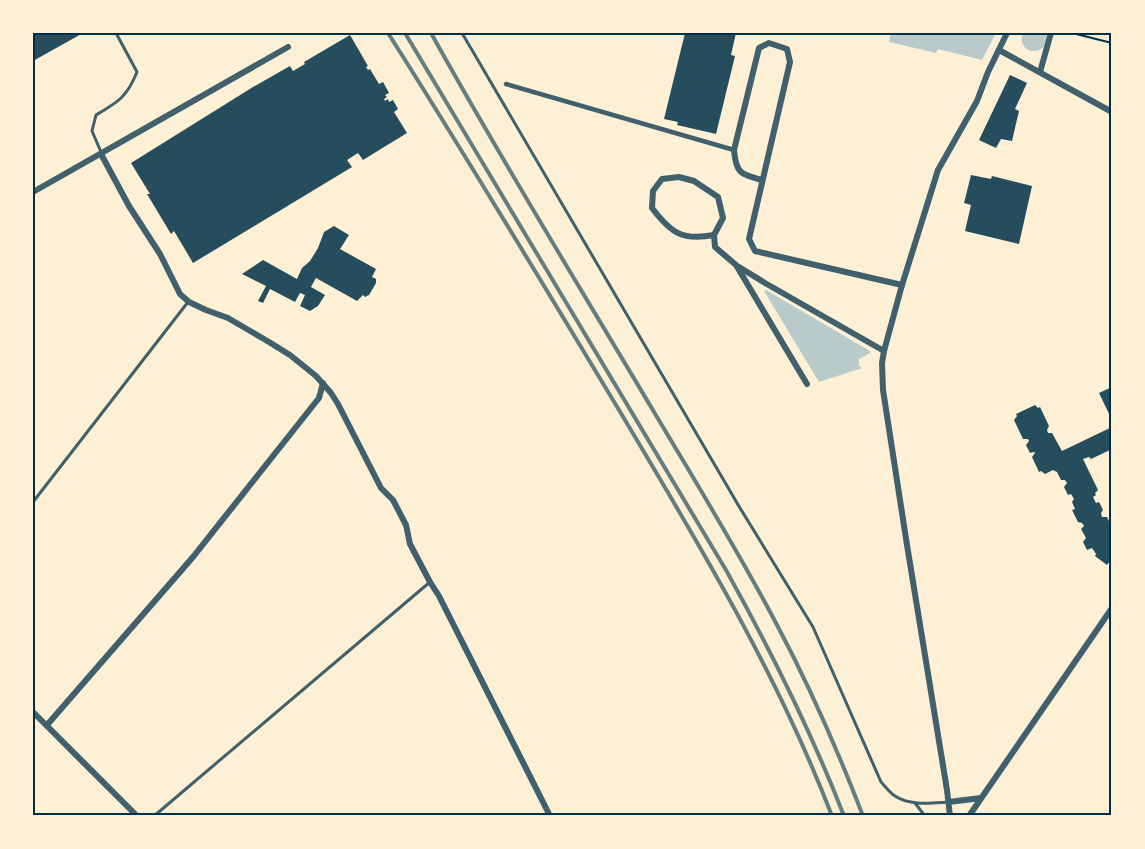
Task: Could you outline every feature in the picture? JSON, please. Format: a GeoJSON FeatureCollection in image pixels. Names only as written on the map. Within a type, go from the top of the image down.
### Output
{"type":"FeatureCollection","features":[{"type":"Feature","properties":{"kind":"street"},"geometry":{"type":"LineString","coordinates":[[950,816],[883,390],[882,363],[902,285],[938,170],[977,100],[1007,33]]}},
{"type":"Feature","properties":{"kind":"street"},"geometry":{"type":"LineString","coordinates":[[1040,72],[1051,33]]}},
{"type":"Feature","properties":{"kind":"street"},"geometry":{"type":"LineString","coordinates":[[762,180],[743,174],[735,164],[734,150],[759,48],[770,43],[787,49],[790,62],[749,239],[755,251],[902,285]]}},
{"type":"Feature","properties":{"kind":"street"},"geometry":{"type":"LineString","coordinates":[[33,192],[288,47]]}},
{"type":"Feature","properties":{"kind":"street"},"geometry":{"type":"LineString","coordinates":[[999,50],[1112,112]]}},
{"type":"Feature","properties":{"kind":"street"},"geometry":{"type":"LineString","coordinates":[[506,84],[734,150]]}},
{"type":"Feature","properties":{"kind":"street"},"geometry":{"type":"LineString","coordinates":[[101,154],[129,206],[160,254],[180,294],[189,302],[228,318],[298,362],[323,383],[338,404],[381,488],[393,500],[406,525],[410,544],[439,596],[550,816]]}},
{"type":"Feature","properties":{"kind":"street"},"geometry":{"type":"LineString","coordinates":[[714,235],[698,238],[684,236],[664,225],[652,208],[653,191],[662,179],[679,177],[694,181],[718,197],[723,218],[714,235],[715,248],[736,265],[884,351]]}},
{"type":"Feature","properties":{"kind":"street"},"geometry":{"type":"LineString","coordinates":[[736,265],[807,384]]}},
{"type":"Feature","properties":{"kind":"street"},"geometry":{"type":"LineString","coordinates":[[47,724],[193,557],[319,398],[323,383]]}},
{"type":"Feature","properties":{"kind":"street"},"geometry":{"type":"LineString","coordinates":[[969,816],[1112,608]]}},
{"type":"Feature","properties":{"kind":"street"},"geometry":{"type":"LineString","coordinates":[[33,712],[137,816]]}},
{"type":"Feature","properties":{"kind":"street"},"geometry":{"type":"LineString","coordinates":[[949,802],[981,798]]}},
{"type":"Feature","properties":{"kind":"lane"},"geometry":{"type":"LineString","coordinates":[[101,154],[92,132],[96,115],[116,103],[130,88],[136,72],[116,33]]}},
{"type":"Feature","properties":{"kind":"lane"},"geometry":{"type":"LineString","coordinates":[[462,33],[734,498],[813,627],[881,782],[895,796],[915,803],[949,802]]}},
{"type":"Feature","properties":{"kind":"lane"},"geometry":{"type":"LineString","coordinates":[[33,502],[189,302]]}},
{"type":"Feature","properties":{"kind":"lane"},"geometry":{"type":"LineString","coordinates":[[154,816],[430,582]]}},
{"type":"Feature","properties":{"kind":"lane"},"geometry":{"type":"LineString","coordinates":[[915,803],[925,816]]}},
{"type":"Feature","properties":{"kind":"path"},"geometry":{"type":"LineString","coordinates":[[1072,33],[1112,43]]}},
{"type":"Feature","properties":{"kind":"shaded area"},"geometry":{"type":"Polygon","coordinates":[[[893,33],[996,33],[982,60],[938,49],[936,53],[889,42],[890,35],[893,33]]]}},
{"type":"Feature","properties":{"kind":"shaded area"},"geometry":{"type":"Polygon","coordinates":[[[1023,33],[1048,33],[1045,46],[1036,51],[1028,50],[1022,43],[1023,33]]]}},
{"type":"Feature","properties":{"kind":"shaded area"},"geometry":{"type":"Polygon","coordinates":[[[766,290],[870,351],[859,359],[859,366],[862,368],[819,382],[764,291],[766,290]]]}},
{"type":"Feature","properties":{"kind":"building"},"geometry":{"type":"Polygon","coordinates":[[[33,33],[83,33],[33,61],[33,33]]]}},
{"type":"Feature","properties":{"kind":"building"},"geometry":{"type":"Polygon","coordinates":[[[685,33],[736,33],[731,55],[735,56],[716,134],[677,125],[678,122],[664,119],[685,33]]]}},
{"type":"Feature","properties":{"kind":"building"},"geometry":{"type":"Polygon","coordinates":[[[350,35],[368,66],[366,67],[368,70],[370,69],[379,84],[383,82],[389,93],[384,99],[385,101],[388,99],[389,102],[393,100],[398,109],[394,112],[407,133],[363,160],[358,153],[347,160],[352,167],[193,263],[174,231],[171,234],[131,163],[253,87],[290,66],[293,71],[350,35]]]}},
{"type":"Feature","properties":{"kind":"building"},"geometry":{"type":"Polygon","coordinates":[[[1010,75],[1027,83],[1015,109],[1019,111],[1012,141],[1001,139],[996,148],[979,140],[1010,75]]]}},
{"type":"Feature","properties":{"kind":"building"},"geometry":{"type":"Polygon","coordinates":[[[971,175],[991,179],[992,176],[1032,186],[1019,244],[965,231],[971,205],[964,203],[971,175]]]}},
{"type":"Feature","properties":{"kind":"building"},"geometry":{"type":"Polygon","coordinates":[[[334,226],[349,235],[340,249],[376,269],[372,277],[376,279],[376,283],[369,295],[365,297],[363,295],[357,301],[316,278],[311,287],[325,295],[318,306],[310,311],[300,306],[305,295],[300,293],[295,302],[270,289],[263,303],[258,301],[266,286],[242,274],[263,260],[297,279],[302,268],[310,261],[318,248],[324,232],[334,226]]]}},
{"type":"Feature","properties":{"kind":"building"},"geometry":{"type":"Polygon","coordinates":[[[1112,387],[1112,420],[1099,393],[1112,387]]]}},
{"type":"Feature","properties":{"kind":"building"},"geometry":{"type":"Polygon","coordinates":[[[1035,405],[1040,407],[1049,426],[1048,433],[1052,433],[1062,451],[1112,427],[1112,449],[1091,459],[1089,457],[1083,459],[1098,490],[1093,497],[1103,510],[1102,517],[1107,517],[1112,527],[1112,558],[1107,565],[1095,556],[1092,548],[1087,550],[1083,542],[1086,538],[1081,529],[1084,526],[1078,522],[1072,510],[1075,509],[1072,502],[1074,499],[1071,494],[1068,495],[1064,487],[1067,483],[1061,480],[1057,472],[1053,470],[1045,474],[1039,472],[1032,457],[1035,453],[1030,453],[1026,445],[1029,441],[1023,439],[1014,420],[1016,414],[1035,405]]]}},
{"type":"Feature","properties":{"kind":"railway"},"geometry":{"type":"LineString","coordinates":[[388,33],[535,271],[736,611],[787,711],[832,816]]}},
{"type":"Feature","properties":{"kind":"railway"},"geometry":{"type":"LineString","coordinates":[[405,33],[726,570],[789,691],[844,816]]}},
{"type":"Feature","properties":{"kind":"railway"},"geometry":{"type":"LineString","coordinates":[[431,33],[514,178],[734,546],[812,696],[834,743],[863,816]]}}]}
